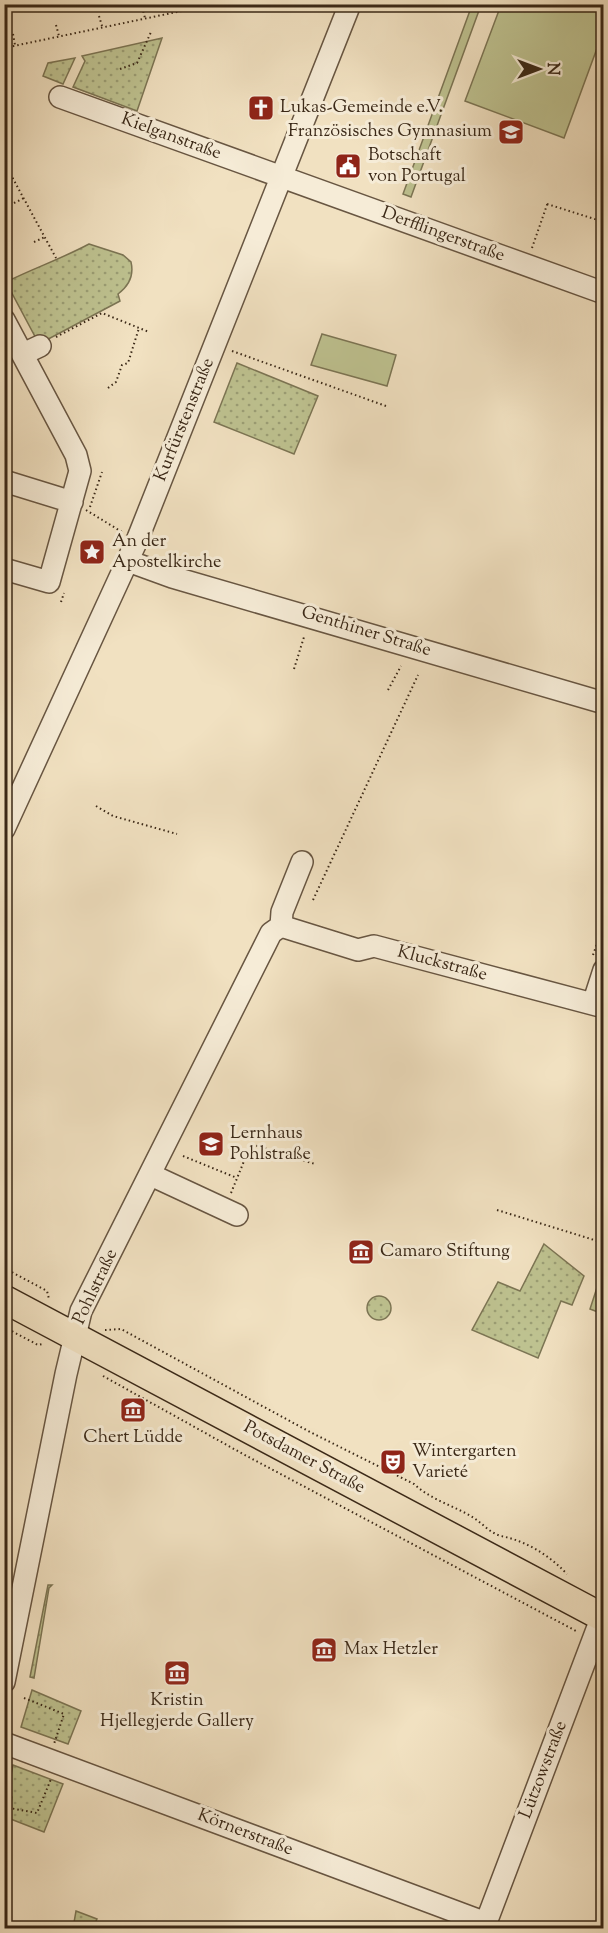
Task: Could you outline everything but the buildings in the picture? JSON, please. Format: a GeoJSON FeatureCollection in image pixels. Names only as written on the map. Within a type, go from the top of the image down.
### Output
{"type":"FeatureCollection","features":[{"type":"Feature","properties":{"kind":"main road","name":"Potsdamer Straße"},"geometry":{"type":"LineString","coordinates":[[4,1299],[603,1615]]}},
{"type":"Feature","properties":{"kind":"street","name":"Kurfürstenstraße"},"geometry":{"type":"LineString","coordinates":[[4,829],[128,561],[350,4]]}},
{"type":"Feature","properties":{"kind":"street","name":"Kielganstraße"},"geometry":{"type":"LineString","coordinates":[[60,97],[282,177]]}},
{"type":"Feature","properties":{"kind":"street","name":"Derfflingerstraße"},"geometry":{"type":"LineString","coordinates":[[282,177],[603,293]]}},
{"type":"Feature","properties":{"kind":"street"},"geometry":{"type":"LineString","coordinates":[[4,320],[32,350],[79,463],[80,471],[49,582],[4,569]]}},
{"type":"Feature","properties":{"kind":"street"},"geometry":{"type":"LineString","coordinates":[[4,481],[72,502]]}},
{"type":"Feature","properties":{"kind":"street","name":"Genthiner Straße"},"geometry":{"type":"LineString","coordinates":[[128,561],[172,577],[603,704]]}},
{"type":"Feature","properties":{"kind":"street"},"geometry":{"type":"LineString","coordinates":[[281,926],[282,912],[302,862]]}},
{"type":"Feature","properties":{"kind":"street","name":"Kluckstraße"},"geometry":{"type":"LineString","coordinates":[[281,926],[358,950],[374,946],[598,1006]]}},
{"type":"Feature","properties":{"kind":"street","name":"Pohlstraße"},"geometry":{"type":"LineString","coordinates":[[4,1682],[74,1335],[84,1303],[151,1175],[271,933],[281,926]]}},
{"type":"Feature","properties":{"kind":"street"},"geometry":{"type":"LineString","coordinates":[[598,964],[598,1006]]}},
{"type":"Feature","properties":{"kind":"street"},"geometry":{"type":"LineString","coordinates":[[151,1175],[237,1215]]}},
{"type":"Feature","properties":{"kind":"street","name":"Lützowstraße"},"geometry":{"type":"LineString","coordinates":[[485,1926],[603,1615]]}},
{"type":"Feature","properties":{"kind":"street","name":"Körnerstraße"},"geometry":{"type":"LineString","coordinates":[[4,1743],[485,1926]]}},
{"type":"Feature","properties":{"kind":"path"},"geometry":{"type":"LineString","coordinates":[[187,4],[189,10]]}},
{"type":"Feature","properties":{"kind":"path"},"geometry":{"type":"LineString","coordinates":[[4,48],[215,4]]}},
{"type":"Feature","properties":{"kind":"path"},"geometry":{"type":"LineString","coordinates":[[142,7],[145,18]]}},
{"type":"Feature","properties":{"kind":"path"},"geometry":{"type":"LineString","coordinates":[[99,16],[102,26]]}},
{"type":"Feature","properties":{"kind":"path"},"geometry":{"type":"LineString","coordinates":[[56,25],[59,36]]}},
{"type":"Feature","properties":{"kind":"path"},"geometry":{"type":"LineString","coordinates":[[120,69],[137,63],[151,32]]}},
{"type":"Feature","properties":{"kind":"path"},"geometry":{"type":"LineString","coordinates":[[13,34],[15,45]]}},
{"type":"Feature","properties":{"kind":"path"},"geometry":{"type":"LineString","coordinates":[[4,162],[56,258]]}},
{"type":"Feature","properties":{"kind":"path"},"geometry":{"type":"LineString","coordinates":[[14,203],[24,198]]}},
{"type":"Feature","properties":{"kind":"path"},"geometry":{"type":"LineString","coordinates":[[526,265],[548,203],[603,222]]}},
{"type":"Feature","properties":{"kind":"path"},"geometry":{"type":"LineString","coordinates":[[34,242],[45,237]]}},
{"type":"Feature","properties":{"kind":"path"},"geometry":{"type":"LineString","coordinates":[[32,350],[102,313],[149,332]]}},
{"type":"Feature","properties":{"kind":"path"},"geometry":{"type":"LineString","coordinates":[[108,388],[116,382],[122,365],[128,363],[139,328]]}},
{"type":"Feature","properties":{"kind":"path"},"geometry":{"type":"LineString","coordinates":[[232,351],[386,406]]}},
{"type":"Feature","properties":{"kind":"path"},"geometry":{"type":"LineString","coordinates":[[102,471],[88,511],[122,531]]}},
{"type":"Feature","properties":{"kind":"path"},"geometry":{"type":"LineString","coordinates":[[294,669],[304,637]]}},
{"type":"Feature","properties":{"kind":"path"},"geometry":{"type":"LineString","coordinates":[[388,690],[401,666]]}},
{"type":"Feature","properties":{"kind":"path"},"geometry":{"type":"LineString","coordinates":[[313,900],[418,675]]}},
{"type":"Feature","properties":{"kind":"path"},"geometry":{"type":"LineString","coordinates":[[96,806],[113,816],[177,834]]}},
{"type":"Feature","properties":{"kind":"path"},"geometry":{"type":"LineString","coordinates":[[598,964],[603,924]]}},
{"type":"Feature","properties":{"kind":"path"},"geometry":{"type":"LineString","coordinates":[[231,1193],[251,1144],[315,1164]]}},
{"type":"Feature","properties":{"kind":"path"},"geometry":{"type":"LineString","coordinates":[[183,1156],[237,1178]]}},
{"type":"Feature","properties":{"kind":"path"},"geometry":{"type":"LineString","coordinates":[[497,1210],[603,1243]]}},
{"type":"Feature","properties":{"kind":"path"},"geometry":{"type":"LineString","coordinates":[[4,1268],[47,1291],[51,1304]]}},
{"type":"Feature","properties":{"kind":"path"},"geometry":{"type":"LineString","coordinates":[[4,1327],[38,1345],[45,1344]]}},
{"type":"Feature","properties":{"kind":"path"},"geometry":{"type":"LineString","coordinates":[[101,1328],[121,1329],[310,1432],[414,1484],[500,1536],[510,1536],[553,1558],[571,1577]]}},
{"type":"Feature","properties":{"kind":"path"},"geometry":{"type":"LineString","coordinates":[[99,1372],[117,1386],[576,1631]]}},
{"type":"Feature","properties":{"kind":"path"},"geometry":{"type":"LineString","coordinates":[[24,1698],[64,1714],[54,1744]]}},
{"type":"Feature","properties":{"kind":"path"},"geometry":{"type":"LineString","coordinates":[[4,1807],[37,1814],[52,1777]]}},
{"type":"Feature","properties":{"kind":"green space"},"geometry":{"type":"Polygon","coordinates":[[[472,5],[481,5],[411,197],[403,194],[472,5]]]}},
{"type":"Feature","properties":{"kind":"green space"},"geometry":{"type":"Polygon","coordinates":[[[501,5],[603,5],[603,32],[564,138],[465,101],[501,5]]]}},
{"type":"Feature","properties":{"kind":"green space"},"geometry":{"type":"Polygon","coordinates":[[[162,38],[137,111],[73,87],[85,61],[82,56],[162,38]]]}},
{"type":"Feature","properties":{"kind":"green space"},"geometry":{"type":"Polygon","coordinates":[[[75,58],[63,84],[43,76],[48,63],[75,58]]]}},
{"type":"Feature","properties":{"kind":"green space"},"geometry":{"type":"Polygon","coordinates":[[[89,244],[123,255],[131,262],[131,276],[128,284],[118,294],[120,301],[39,344],[6,282],[89,244]]]}},
{"type":"Feature","properties":{"kind":"green space"},"geometry":{"type":"Polygon","coordinates":[[[322,334],[396,355],[387,386],[311,365],[322,334]]]}},
{"type":"Feature","properties":{"kind":"green space"},"geometry":{"type":"Polygon","coordinates":[[[237,363],[318,396],[294,454],[214,422],[237,363]]]}},
{"type":"Feature","properties":{"kind":"green space"},"geometry":{"type":"Polygon","coordinates":[[[544,1244],[584,1276],[572,1305],[561,1301],[538,1358],[472,1330],[498,1282],[520,1291],[544,1244]]]}},
{"type":"Feature","properties":{"kind":"green space"},"geometry":{"type":"Polygon","coordinates":[[[603,1269],[604,1314],[590,1309],[603,1269]]]}},
{"type":"Feature","properties":{"kind":"green space"},"geometry":{"type":"Polygon","coordinates":[[[379,1296],[384,1297],[390,1303],[390,1313],[384,1319],[379,1320],[374,1319],[368,1313],[367,1308],[368,1303],[374,1297],[379,1296]]]}},
{"type":"Feature","properties":{"kind":"green space"},"geometry":{"type":"Polygon","coordinates":[[[48,1585],[52,1585],[49,1588],[34,1678],[30,1677],[48,1585]]]}},
{"type":"Feature","properties":{"kind":"green space"},"geometry":{"type":"Polygon","coordinates":[[[32,1690],[81,1711],[68,1744],[21,1727],[32,1690]]]}},
{"type":"Feature","properties":{"kind":"green space"},"geometry":{"type":"Polygon","coordinates":[[[13,1765],[63,1784],[44,1832],[8,1818],[12,1797],[7,1796],[13,1765]]]}},
{"type":"Feature","properties":{"kind":"green space"},"geometry":{"type":"Polygon","coordinates":[[[76,1911],[97,1919],[93,1928],[73,1928],[76,1911]]]}},
{"type":"Feature","properties":{"kind":"place","name":"Lukas-Gemeinde e.V."},"geometry":{"type":"Point","coordinates":[261,108]}},
{"type":"Feature","properties":{"kind":"place","name":"Französisches Gymnasium"},"geometry":{"type":"Point","coordinates":[511,132]}},
{"type":"Feature","properties":{"kind":"place","name":"Botschaft von Portugal"},"geometry":{"type":"Point","coordinates":[348,166]}},
{"type":"Feature","properties":{"kind":"place","name":"An der Apostelkirche"},"geometry":{"type":"Point","coordinates":[92,552]}},
{"type":"Feature","properties":{"kind":"place","name":"Lernhaus Pohlstraße"},"geometry":{"type":"Point","coordinates":[211,1144]}},
{"type":"Feature","properties":{"kind":"place","name":"Camaro Stiftung"},"geometry":{"type":"Point","coordinates":[361,1252]}},
{"type":"Feature","properties":{"kind":"place","name":"Chert Lüdde"},"geometry":{"type":"Point","coordinates":[133,1410]}},
{"type":"Feature","properties":{"kind":"place","name":"Wintergarten Varieté"},"geometry":{"type":"Point","coordinates":[393,1462]}},
{"type":"Feature","properties":{"kind":"place","name":"Max Hetzler"},"geometry":{"type":"Point","coordinates":[324,1650]}},
{"type":"Feature","properties":{"kind":"place","name":"Kristin Hjellegjerde Gallery"},"geometry":{"type":"Point","coordinates":[177,1673]}}]}
